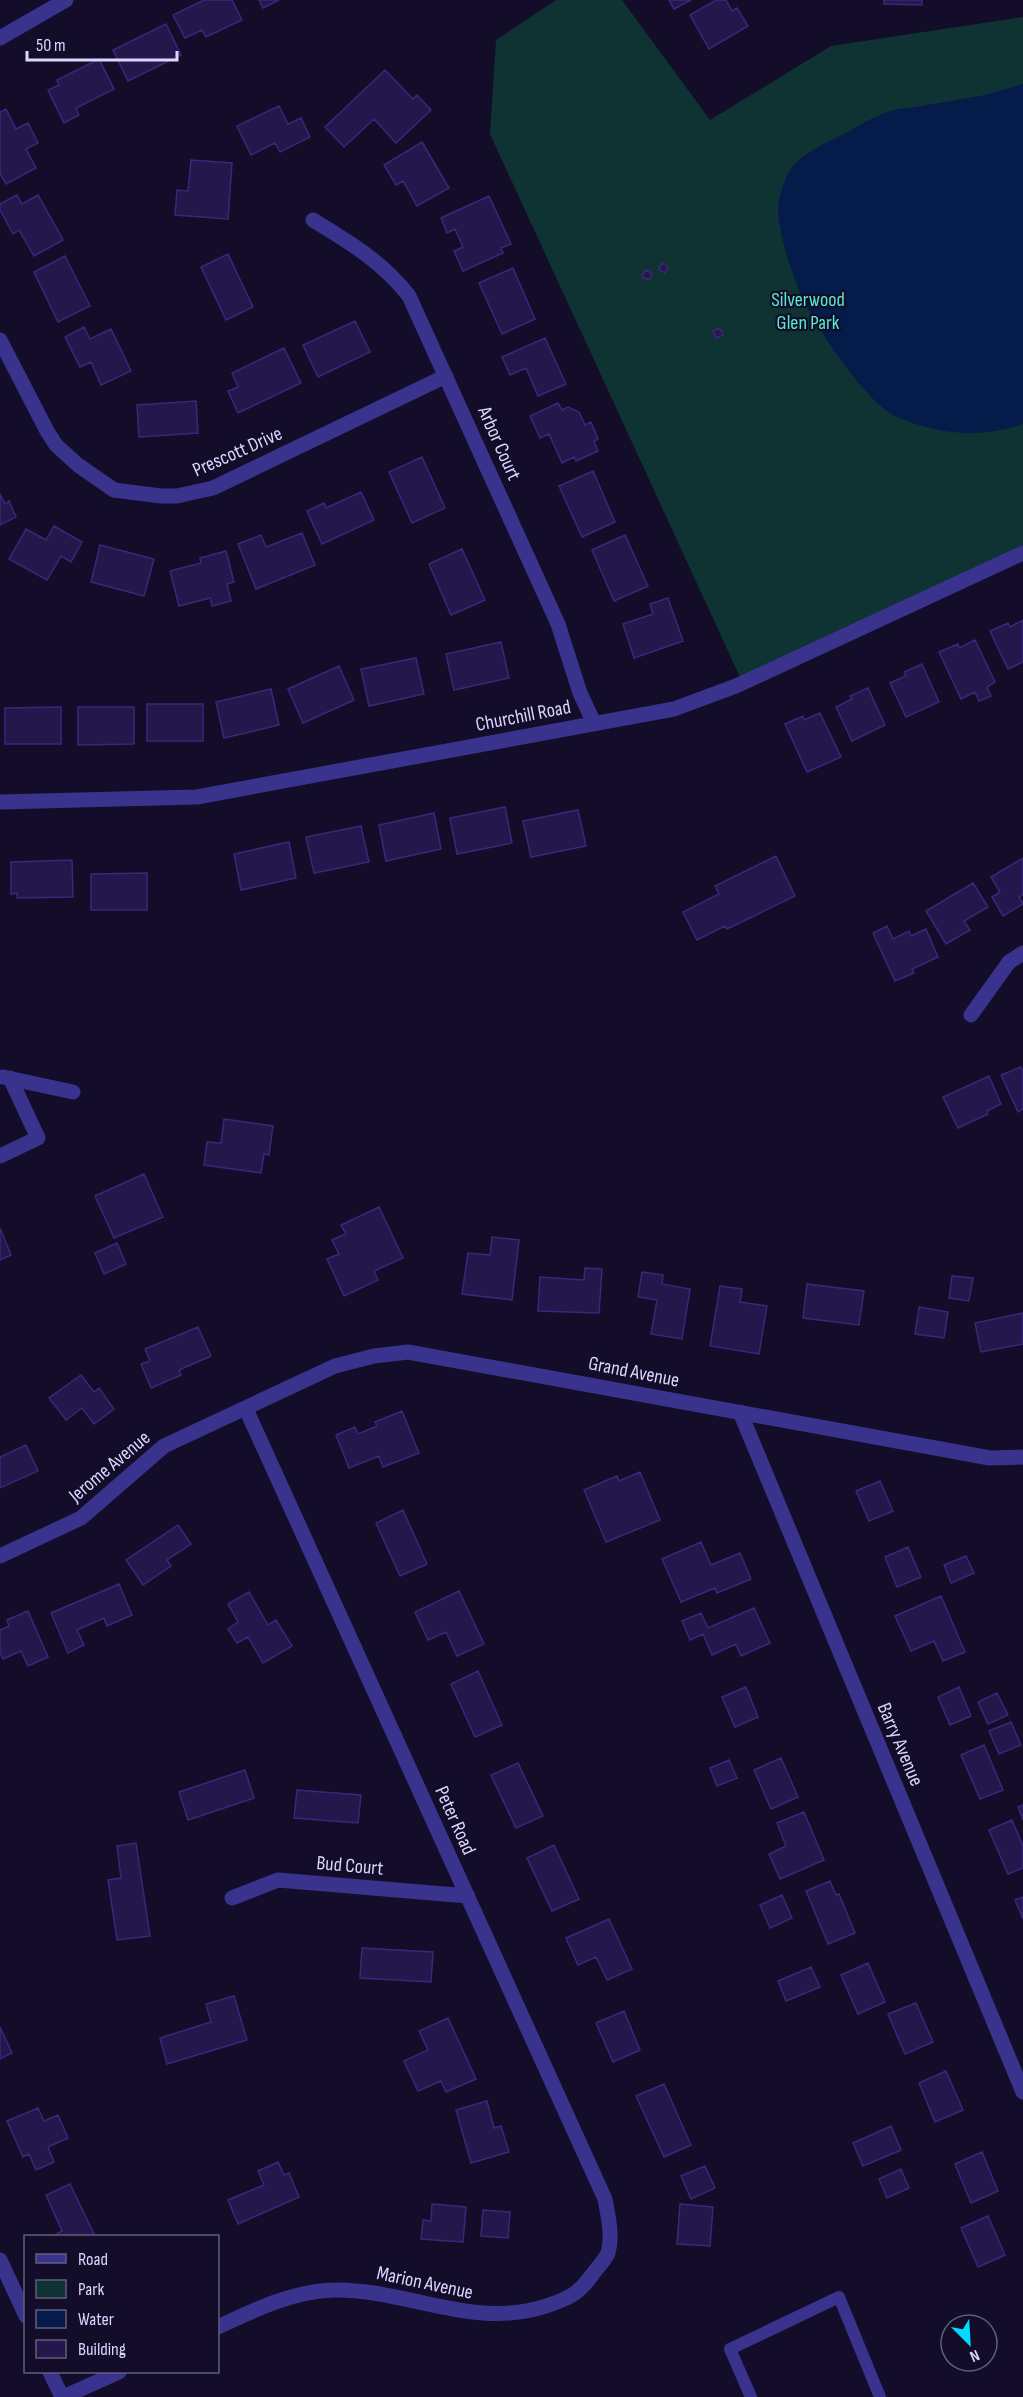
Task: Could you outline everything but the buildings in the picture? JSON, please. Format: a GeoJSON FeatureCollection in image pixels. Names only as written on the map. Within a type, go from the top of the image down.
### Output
{"type":"FeatureCollection","features":[{"type":"Feature","properties":{"kind":"street"},"geometry":{"type":"LineString","coordinates":[[0,38],[66,0]]}},
{"type":"Feature","properties":{"kind":"street","name":"Arbor Court"},"geometry":{"type":"LineString","coordinates":[[313,220],[354,245],[395,277],[417,310],[558,624],[580,693],[594,723]]}},
{"type":"Feature","properties":{"kind":"street","name":"Prescott Drive"},"geometry":{"type":"LineString","coordinates":[[0,340],[47,431],[66,455],[114,490],[161,496],[197,493],[213,488],[446,376]]}},
{"type":"Feature","properties":{"kind":"street","name":"Churchill Road"},"geometry":{"type":"LineString","coordinates":[[0,802],[197,797],[674,709],[736,686],[1023,553]]}},
{"type":"Feature","properties":{"kind":"street"},"geometry":{"type":"LineString","coordinates":[[971,1015],[1009,962],[1023,953]]}},
{"type":"Feature","properties":{"kind":"street"},"geometry":{"type":"LineString","coordinates":[[5,1077],[73,1092]]}},
{"type":"Feature","properties":{"kind":"street"},"geometry":{"type":"LineString","coordinates":[[0,1156],[38,1138],[5,1077]]}},
{"type":"Feature","properties":{"kind":"street","name":"Grand Avenue"},"geometry":{"type":"LineString","coordinates":[[246,1409],[336,1366],[374,1356],[408,1352],[990,1458],[1023,1457]]}},
{"type":"Feature","properties":{"kind":"street","name":"Jerome Avenue"},"geometry":{"type":"LineString","coordinates":[[0,1556],[81,1518],[164,1446],[246,1409]]}},
{"type":"Feature","properties":{"kind":"street","name":"Peter Road"},"geometry":{"type":"LineString","coordinates":[[246,1409],[605,2199],[610,2223],[608,2253]]}},
{"type":"Feature","properties":{"kind":"street","name":"Barry Avenue"},"geometry":{"type":"LineString","coordinates":[[740,1412],[1023,2092]]}},
{"type":"Feature","properties":{"kind":"street","name":"Bud Court"},"geometry":{"type":"LineString","coordinates":[[232,1898],[278,1880],[468,1896]]}},
{"type":"Feature","properties":{"kind":"street","name":"Marion Avenue"},"geometry":{"type":"LineString","coordinates":[[219,2327],[261,2307],[297,2295],[330,2290],[362,2290],[393,2295],[468,2313],[509,2314],[536,2310],[568,2298],[582,2289],[608,2253]]}},
{"type":"Feature","properties":{"kind":"street"},"geometry":{"type":"LineString","coordinates":[[0,2260],[24,2312]]}},
{"type":"Feature","properties":{"kind":"street"},"geometry":{"type":"LineString","coordinates":[[51,2373],[63,2397],[117,2373]]}},
{"type":"Feature","properties":{"kind":"lane"},"geometry":{"type":"LineString","coordinates":[[751,2397],[730,2349],[839,2297],[880,2397]]}},
{"type":"Feature","properties":{"kind":"green space","name":"Silverwood Glen Park"},"geometry":{"type":"Polygon","coordinates":[[[556,0],[622,0],[710,120],[831,46],[1023,17],[1023,545],[740,677],[490,134],[496,40],[556,0]]]}},
{"type":"Feature","properties":{"kind":"water"},"geometry":{"type":"Polygon","coordinates":[[[1023,84],[1023,424],[1004,430],[974,433],[933,429],[895,416],[883,408],[842,362],[817,325],[801,295],[786,254],[778,212],[781,192],[788,173],[799,160],[815,149],[878,116],[902,108],[985,95],[1023,84]]]}}]}
